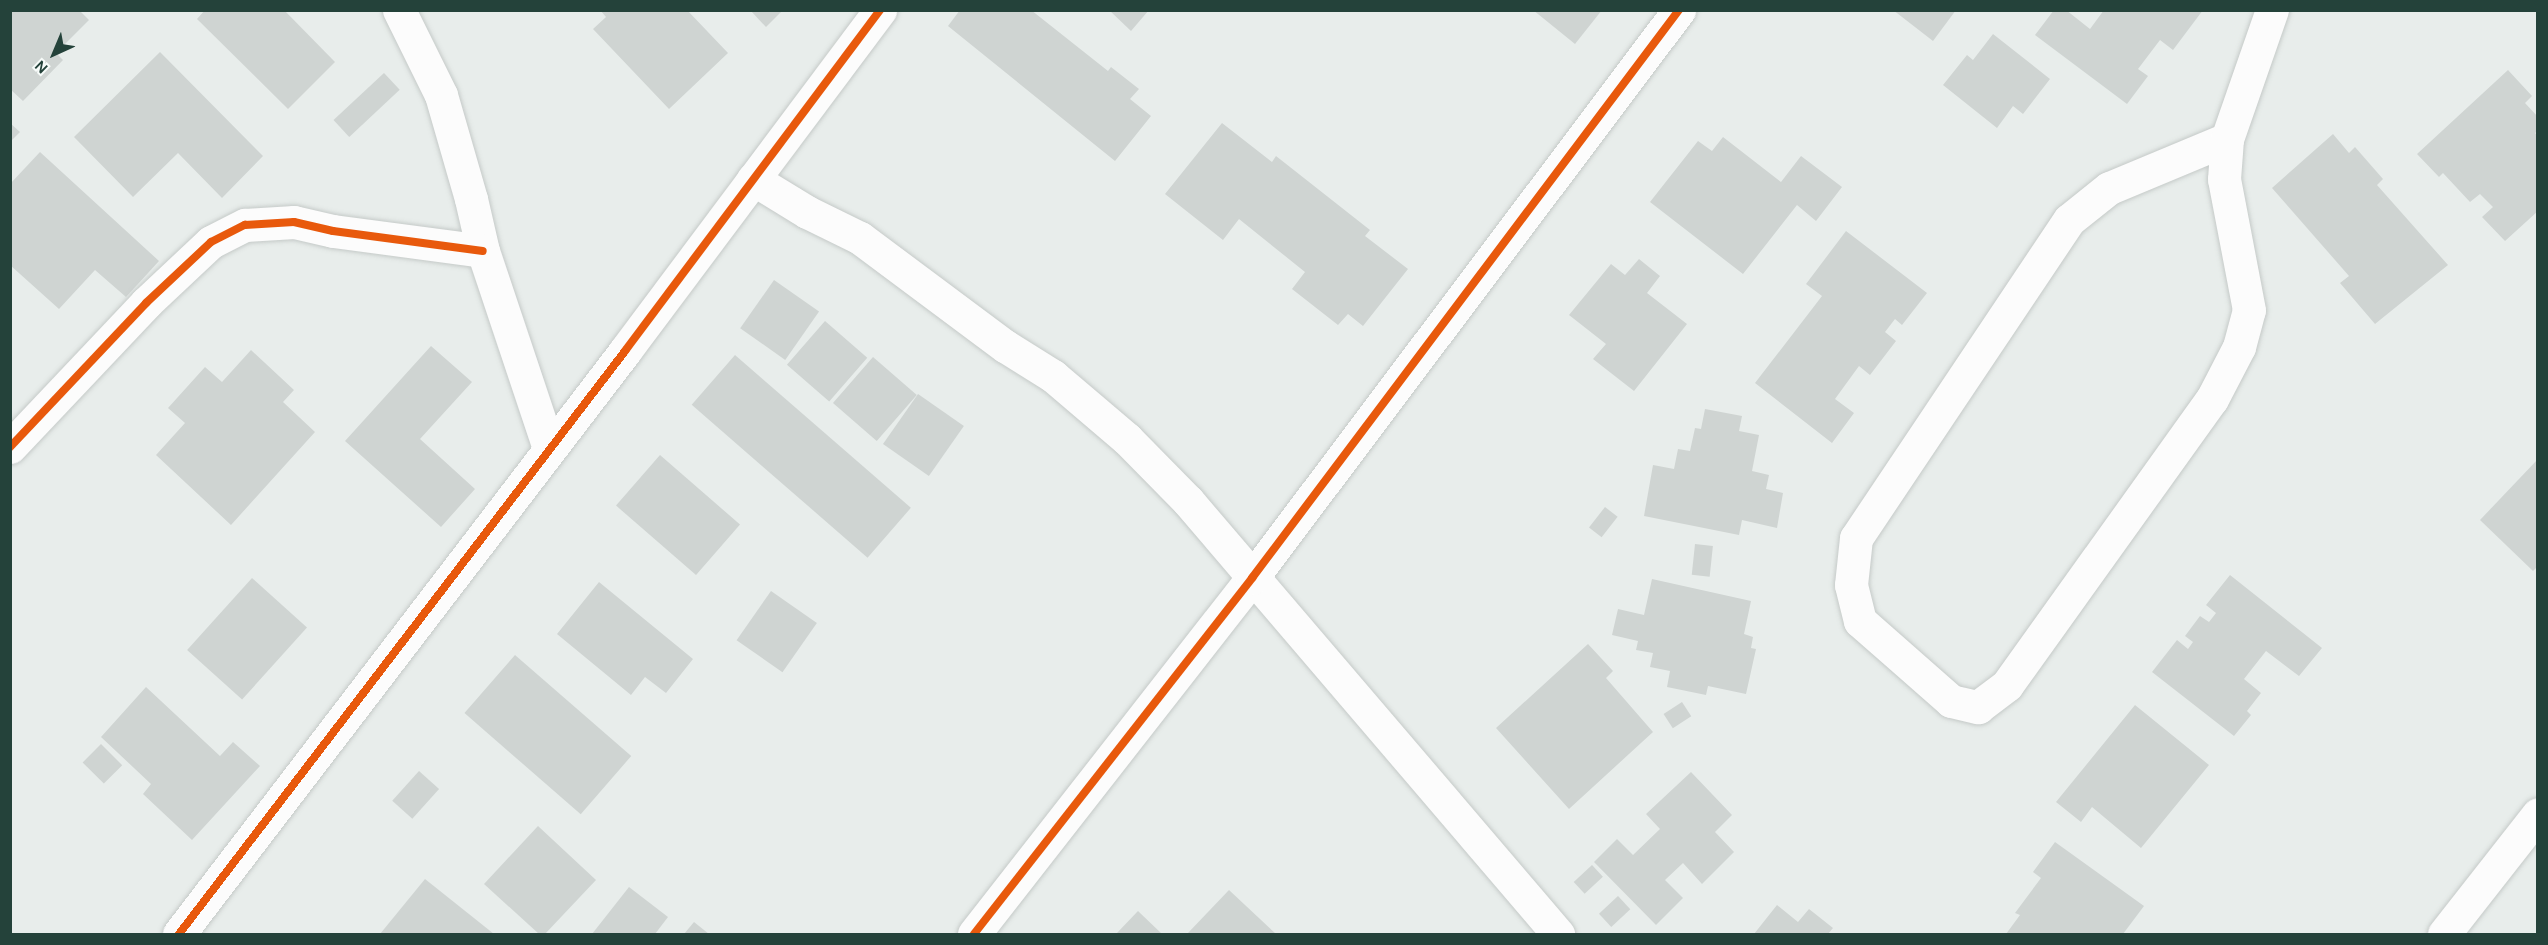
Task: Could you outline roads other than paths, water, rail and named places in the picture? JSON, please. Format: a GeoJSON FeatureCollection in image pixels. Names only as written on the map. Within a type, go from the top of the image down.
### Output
{"type":"FeatureCollection","features":[{"type":"Feature","properties":{"kind":"street"},"geometry":{"type":"LineString","coordinates":[[399,10],[441,95],[471,199],[483,251],[549,448]]}},
{"type":"Feature","properties":{"kind":"street"},"geometry":{"type":"LineString","coordinates":[[179,934],[625,351],[880,10]]}},
{"type":"Feature","properties":{"kind":"street"},"geometry":{"type":"LineString","coordinates":[[974,934],[1251,578],[1679,10]]}},
{"type":"Feature","properties":{"kind":"street"},"geometry":{"type":"LineString","coordinates":[[2227,139],[2109,188],[2069,220],[1856,538],[1851,585],[1860,621],[1951,701],[1978,707],[2007,685],[2212,399],[2239,347],[2248,310],[2224,179],[2227,139],[2271,10]]}},
{"type":"Feature","properties":{"kind":"street"},"geometry":{"type":"LineString","coordinates":[[753,179],[807,212],[860,238],[1005,346],[1053,376],[1135,447],[1188,501],[1251,578],[1558,934]]}},
{"type":"Feature","properties":{"kind":"street"},"geometry":{"type":"LineString","coordinates":[[10,447],[146,303],[211,242],[245,225],[294,222],[333,231],[483,251]]}},
{"type":"Feature","properties":{"kind":"street"},"geometry":{"type":"LineString","coordinates":[[2444,934],[2538,814]]}}]}
